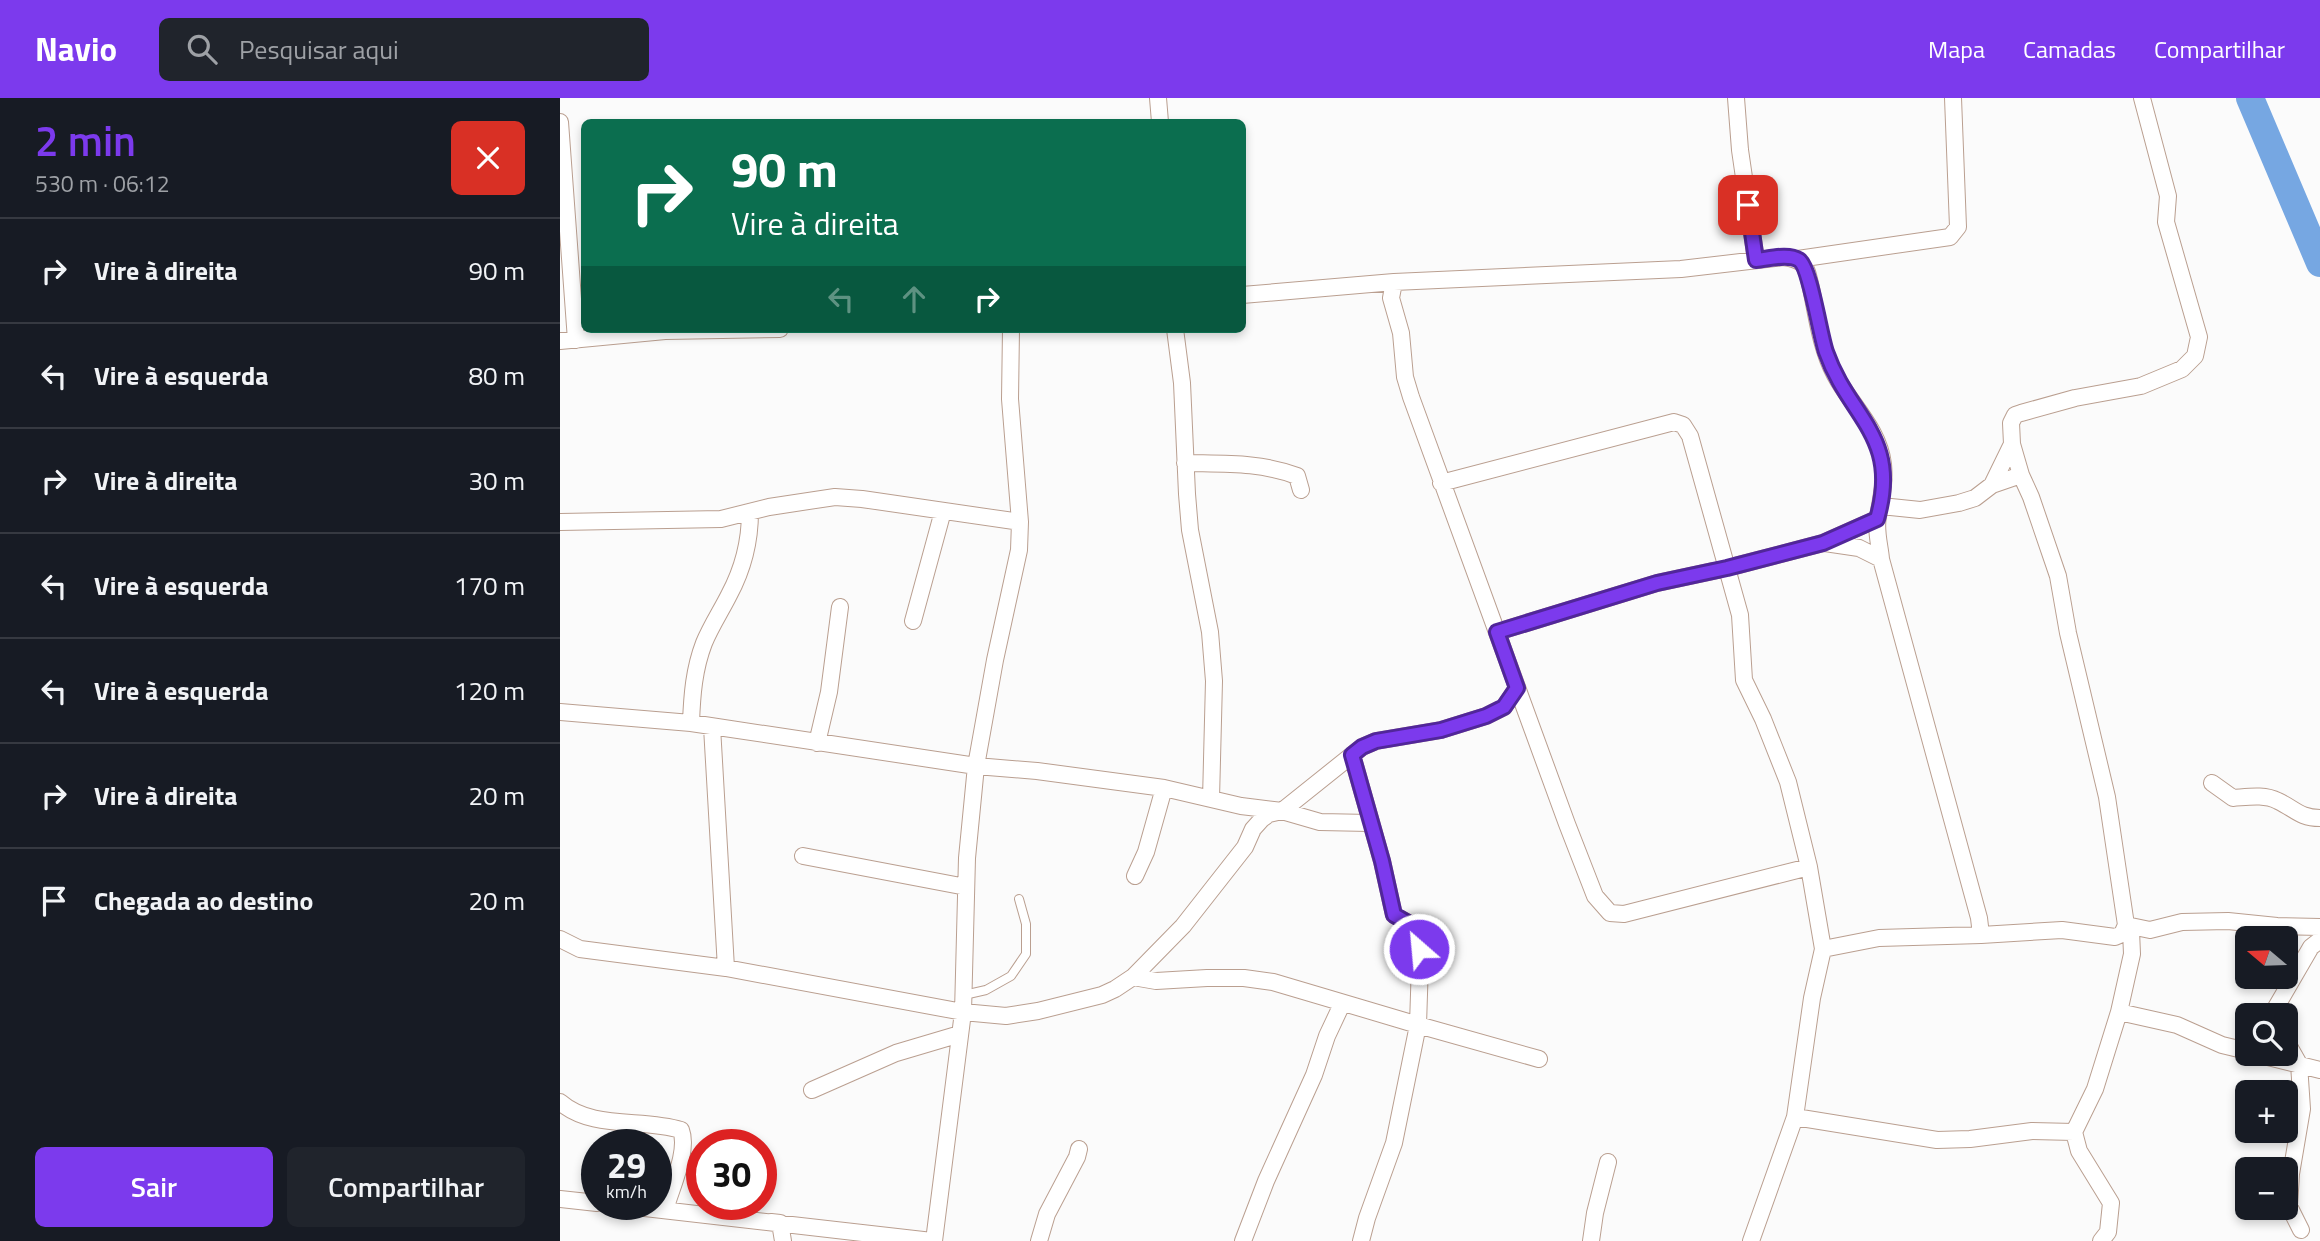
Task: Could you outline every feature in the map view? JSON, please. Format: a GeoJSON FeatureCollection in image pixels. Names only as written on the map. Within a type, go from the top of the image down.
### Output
{"type":"FeatureCollection","features":[{"type":"Feature","properties":{"kind":"street"},"geometry":{"type":"LineString","coordinates":[[1158,98],[1160,119]]}},
{"type":"Feature","properties":{"kind":"street"},"geometry":{"type":"LineString","coordinates":[[1736,98],[1740,150],[1756,260]]}},
{"type":"Feature","properties":{"kind":"street"},"geometry":{"type":"LineString","coordinates":[[1246,295],[1372,285],[1392,290],[1681,269],[1783,257],[1798,259],[1950,237],[1958,227],[1953,98]]}},
{"type":"Feature","properties":{"kind":"street"},"geometry":{"type":"LineString","coordinates":[[2101,1241],[2108,1232],[2111,1203],[2079,1151],[2074,1132],[2095,1089],[2119,1012],[2132,954],[2131,931],[2126,925],[2107,797],[2068,633],[2058,576],[2021,475],[2012,444],[2011,423],[2015,415],[2075,398],[2141,386],[2182,369],[2195,356],[2199,337],[2166,222],[2168,196],[2142,98]]}},
{"type":"Feature","properties":{"kind":"street"},"geometry":{"type":"LineString","coordinates":[[560,122],[568,340],[643,333]]}},
{"type":"Feature","properties":{"kind":"street"},"geometry":{"type":"LineString","coordinates":[[1798,259],[1810,284],[1825,349],[1835,376],[1857,407],[1879,448],[1883,463],[1879,513],[1881,559],[1977,908],[1981,935]]}},
{"type":"Feature","properties":{"kind":"street"},"geometry":{"type":"LineString","coordinates":[[1392,290],[1401,333],[1405,377],[1441,483],[1595,896],[1610,914],[1624,914],[1809,867]]}},
{"type":"Feature","properties":{"kind":"street"},"geometry":{"type":"LineString","coordinates":[[672,1211],[933,1241],[963,1003],[966,887],[976,766],[1019,550],[1020,522],[1010,399],[1011,333]]}},
{"type":"Feature","properties":{"kind":"street"},"geometry":{"type":"LineString","coordinates":[[1176,333],[1182,383],[1190,530],[1210,632],[1214,681],[1211,799]]}},
{"type":"Feature","properties":{"kind":"street"},"geometry":{"type":"LineString","coordinates":[[1441,483],[1678,423],[1683,425],[1690,436],[1740,615],[1744,680],[1788,782],[1809,867],[1823,949],[1812,998],[1796,1117],[1751,1241]]}},
{"type":"Feature","properties":{"kind":"street"},"geometry":{"type":"LineString","coordinates":[[1992,485],[2012,444]]}},
{"type":"Feature","properties":{"kind":"street"},"geometry":{"type":"LineString","coordinates":[[1185,463],[1248,464],[1281,470],[1297,476],[1301,490]]}},
{"type":"Feature","properties":{"kind":"street"},"geometry":{"type":"LineString","coordinates":[[1497,632],[1657,583],[1823,543],[1879,513],[1920,510],[1959,503],[1975,498],[1992,485],[2021,475]]}},
{"type":"Feature","properties":{"kind":"street"},"geometry":{"type":"LineString","coordinates":[[560,522],[721,519],[769,507],[835,497],[1020,522]]}},
{"type":"Feature","properties":{"kind":"street"},"geometry":{"type":"LineString","coordinates":[[913,621],[943,511]]}},
{"type":"Feature","properties":{"kind":"street"},"geometry":{"type":"LineString","coordinates":[[691,723],[692,690],[697,666],[705,640],[740,569],[747,548],[750,512]]}},
{"type":"Feature","properties":{"kind":"street"},"geometry":{"type":"LineString","coordinates":[[1823,543],[1859,548],[1881,559]]}},
{"type":"Feature","properties":{"kind":"street"},"geometry":{"type":"LineString","coordinates":[[817,743],[829,692],[840,607]]}},
{"type":"Feature","properties":{"kind":"street"},"geometry":{"type":"LineString","coordinates":[[560,939],[580,949],[963,1003],[1006,1016],[1102,995],[1133,977],[1183,926],[1245,847],[1253,829],[1265,816],[1282,811],[1362,747],[1376,741],[1441,730],[1486,716],[1504,707],[1517,688]]}},
{"type":"Feature","properties":{"kind":"street"},"geometry":{"type":"LineString","coordinates":[[1504,707],[1525,709]]}},
{"type":"Feature","properties":{"kind":"street"},"geometry":{"type":"LineString","coordinates":[[560,712],[691,723],[976,766],[1037,771],[1164,788],[1241,806],[1282,811],[1320,822],[1370,823]]}},
{"type":"Feature","properties":{"kind":"street"},"geometry":{"type":"LineString","coordinates":[[712,727],[726,968]]}},
{"type":"Feature","properties":{"kind":"street"},"geometry":{"type":"LineString","coordinates":[[1352,755],[1382,861],[1394,915],[1415,927],[1420,963],[1418,1025],[1394,1143],[1361,1241]]}},
{"type":"Feature","properties":{"kind":"street"},"geometry":{"type":"LineString","coordinates":[[2212,783],[2233,798],[2258,796],[2276,799],[2305,818],[2320,818]]}},
{"type":"Feature","properties":{"kind":"street"},"geometry":{"type":"LineString","coordinates":[[1135,876],[1146,852],[1164,788]]}},
{"type":"Feature","properties":{"kind":"street"},"geometry":{"type":"LineString","coordinates":[[1241,806],[1250,817],[1253,829]]}},
{"type":"Feature","properties":{"kind":"street"},"geometry":{"type":"LineString","coordinates":[[803,856],[966,887]]}},
{"type":"Feature","properties":{"kind":"street"},"geometry":{"type":"LineString","coordinates":[[2126,925],[2150,930],[2182,922],[2228,921],[2320,927]]}},
{"type":"Feature","properties":{"kind":"street"},"geometry":{"type":"LineString","coordinates":[[1823,949],[1879,938],[2062,930],[2115,937],[2122,933],[2126,925]]}},
{"type":"Feature","properties":{"kind":"street"},"geometry":{"type":"LineString","coordinates":[[2279,1003],[2311,947],[2320,940]]}},
{"type":"Feature","properties":{"kind":"street"},"geometry":{"type":"LineString","coordinates":[[1133,977],[1156,981],[1207,978],[1263,981],[1539,1059]]}},
{"type":"Feature","properties":{"kind":"street"},"geometry":{"type":"LineString","coordinates":[[1243,1241],[1342,1004]]}},
{"type":"Feature","properties":{"kind":"street"},"geometry":{"type":"LineString","coordinates":[[2119,1012],[2177,1025],[2235,1048]]}},
{"type":"Feature","properties":{"kind":"street"},"geometry":{"type":"LineString","coordinates":[[812,1090],[896,1053],[960,1034]]}},
{"type":"Feature","properties":{"kind":"street"},"geometry":{"type":"LineString","coordinates":[[2301,1230],[2289,1206],[2291,1174],[2302,1109],[2299,1064],[2320,1070]]}},
{"type":"Feature","properties":{"kind":"street"},"geometry":{"type":"LineString","coordinates":[[560,1102],[595,1119],[629,1121],[681,1130],[684,1139],[682,1152],[672,1186]]}},
{"type":"Feature","properties":{"kind":"street"},"geometry":{"type":"LineString","coordinates":[[1796,1117],[1937,1140],[1970,1139],[2032,1131],[2074,1132]]}},
{"type":"Feature","properties":{"kind":"street"},"geometry":{"type":"LineString","coordinates":[[1039,1241],[1047,1214],[1079,1149]]}},
{"type":"Feature","properties":{"kind":"street"},"geometry":{"type":"LineString","coordinates":[[1591,1241],[1608,1162]]}},
{"type":"Feature","properties":{"kind":"street"},"geometry":{"type":"LineString","coordinates":[[560,1199],[581,1201]]}},
{"type":"Feature","properties":{"kind":"street"},"geometry":{"type":"LineString","coordinates":[[765,1222],[780,1223],[783,1241]]}},
{"type":"Feature","properties":{"kind":"lane"},"geometry":{"type":"LineString","coordinates":[[963,1003],[1011,976],[1026,954],[1026,924],[1020,899]]}},
{"type":"Feature","properties":{"kind":"waterway"},"geometry":{"type":"LineString","coordinates":[[2250,98],[2320,263]]}},
{"type":"Feature","properties":{"kind":"route"},"geometry":{"type":"LineString","coordinates":[[1419,949],[1415,927],[1394,915],[1382,861],[1352,755],[1376,741],[1441,730],[1486,716],[1504,707],[1517,688],[1497,632],[1657,583],[1823,543],[1877,519],[1883,494],[1883,463],[1874,435],[1835,376],[1825,349],[1803,265],[1798,259],[1783,257],[1756,260],[1748,205]]}}]}
